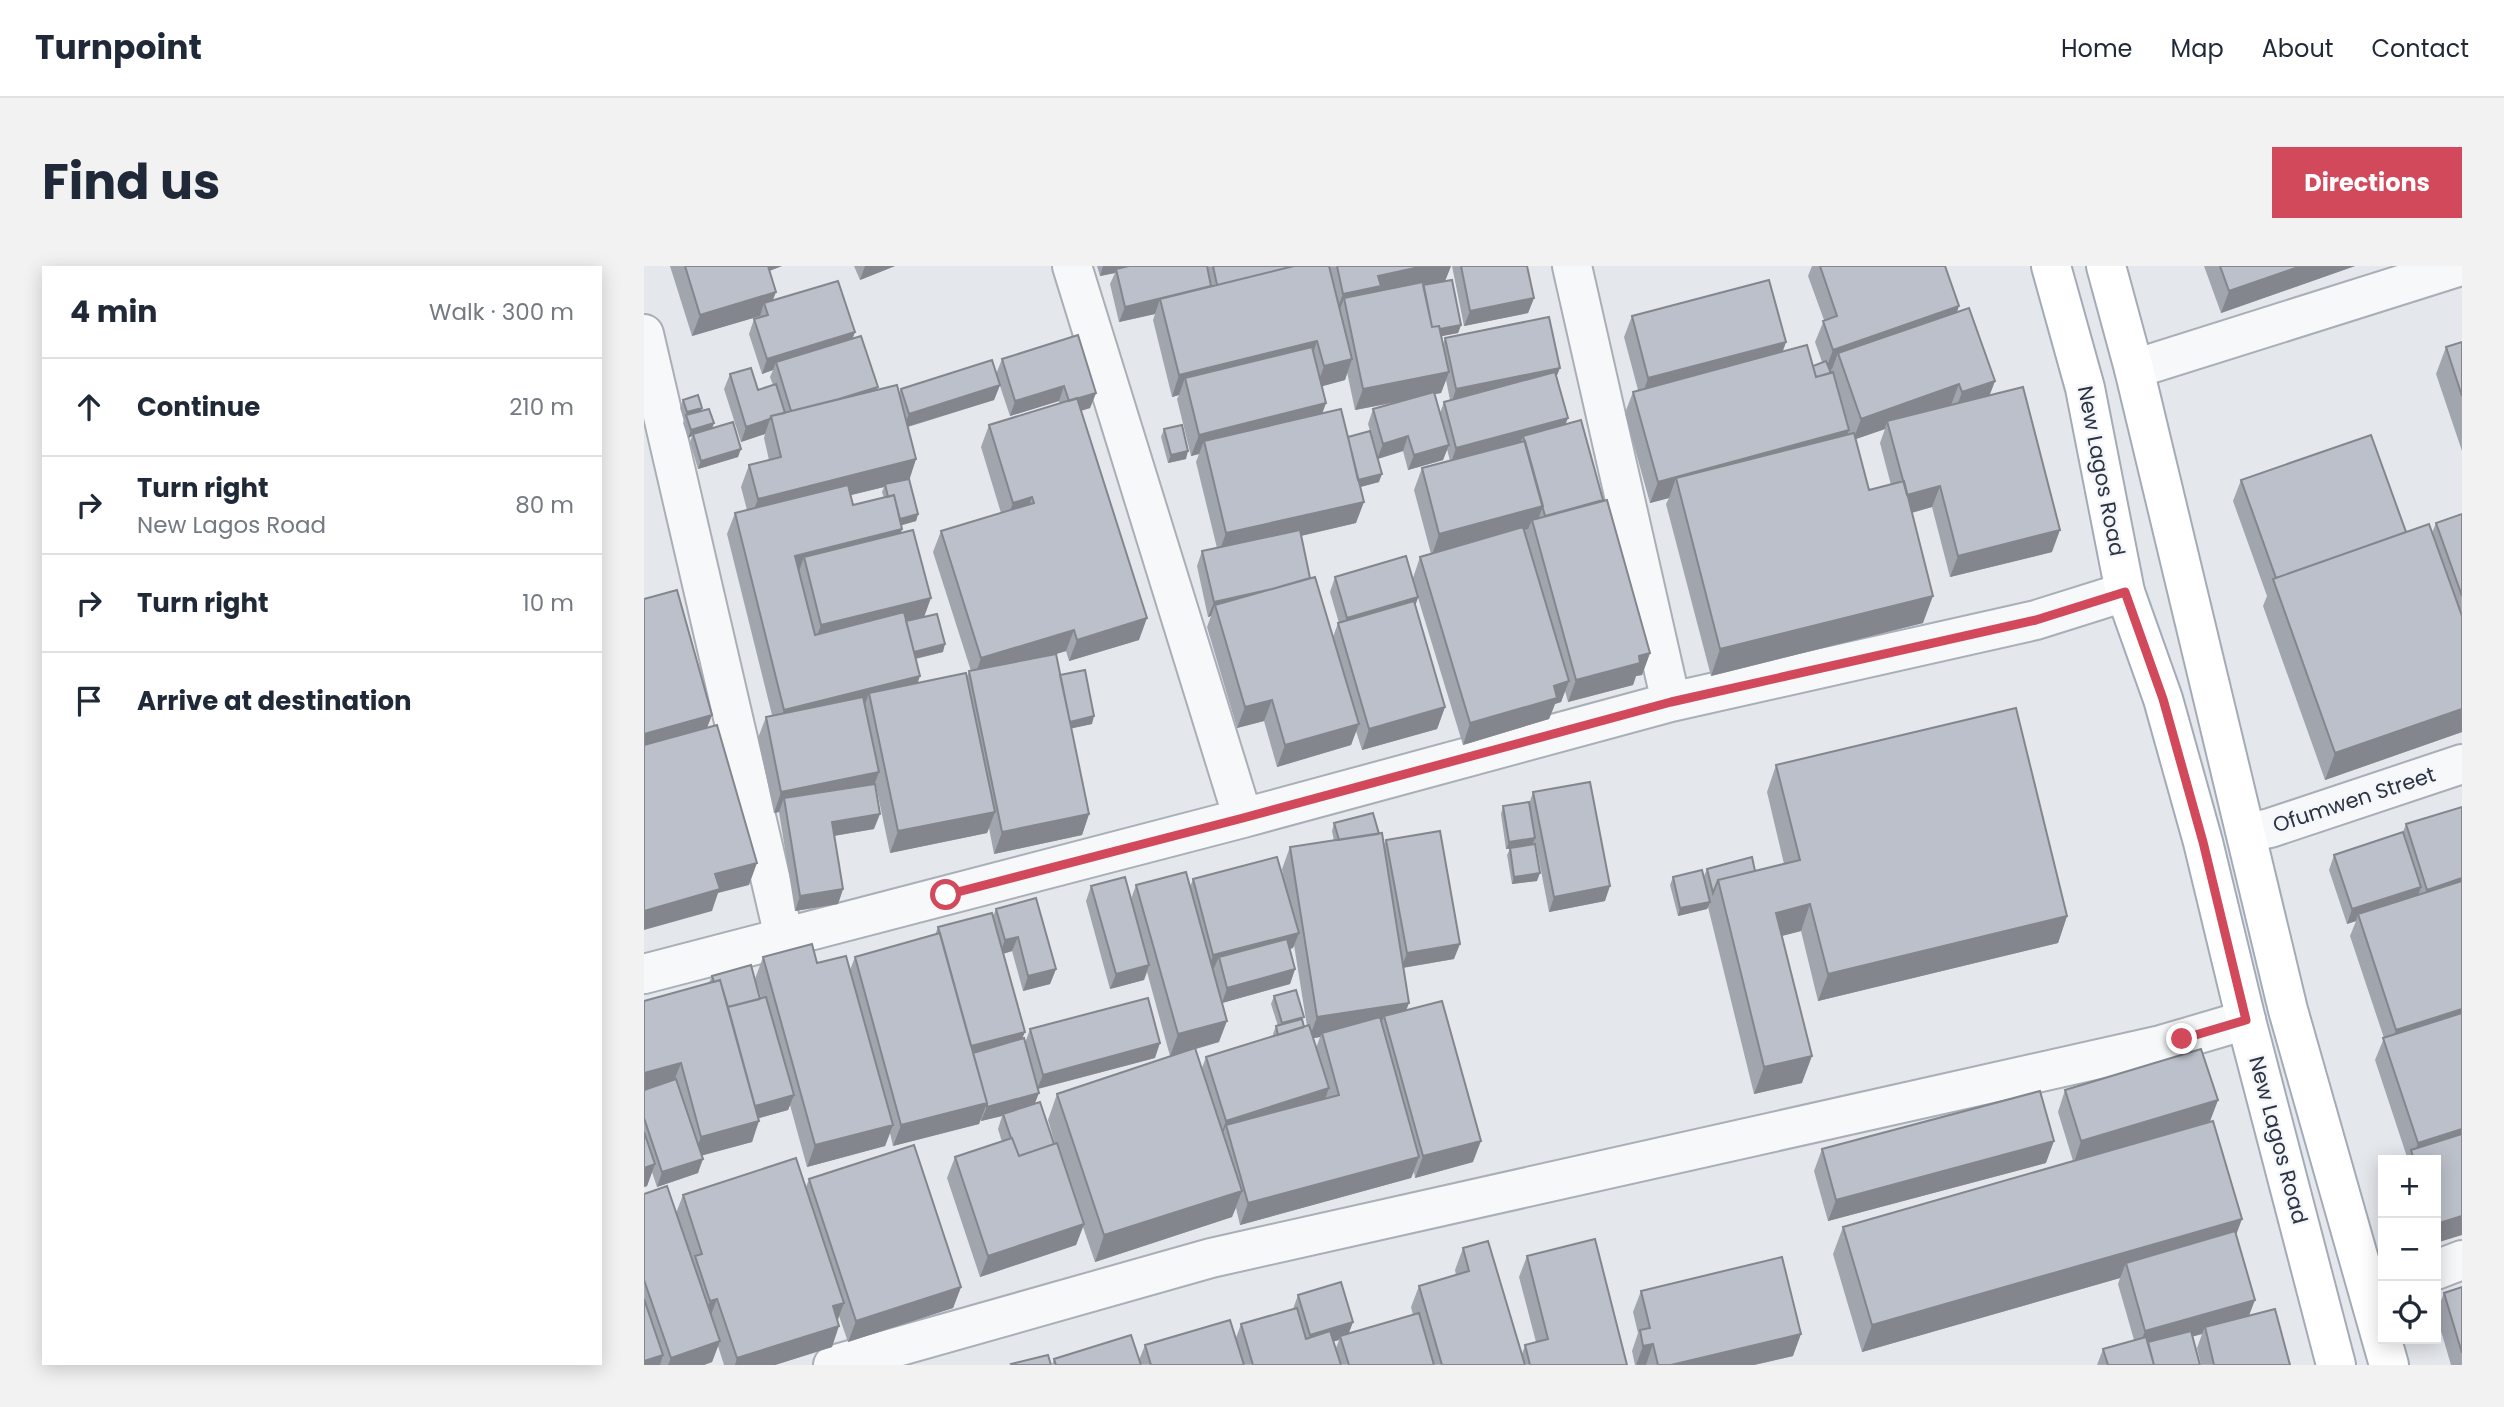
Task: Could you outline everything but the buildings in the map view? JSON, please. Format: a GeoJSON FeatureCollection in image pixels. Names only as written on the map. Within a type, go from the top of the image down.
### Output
{"type":"FeatureCollection","features":[{"type":"Feature","properties":{"kind":"main road","name":"New Lagos Road"},"geometry":{"type":"LineString","coordinates":[[2051,266],[2085,388],[2125,592],[2163,699],[2203,842],[2246,1020],[2336,1365]]}},
{"type":"Feature","properties":{"kind":"main road"},"geometry":{"type":"LineString","coordinates":[[2106,266],[2134,369],[2288,1010],[2377,1291],[2389,1365]]}},
{"type":"Feature","properties":{"kind":"street"},"geometry":{"type":"LineString","coordinates":[[1072,266],[1243,818]]}},
{"type":"Feature","properties":{"kind":"street"},"geometry":{"type":"LineString","coordinates":[[1572,266],[1671,702]]}},
{"type":"Feature","properties":{"kind":"street"},"geometry":{"type":"LineString","coordinates":[[2134,369],[2460,266]]}},
{"type":"Feature","properties":{"kind":"street"},"geometry":{"type":"LineString","coordinates":[[644,334],[784,937]]}},
{"type":"Feature","properties":{"kind":"street"},"geometry":{"type":"LineString","coordinates":[[644,975],[1243,818],[1671,702],[2036,620],[2125,592]]}},
{"type":"Feature","properties":{"kind":"street","name":"Ofumwen Street"},"geometry":{"type":"LineString","coordinates":[[2246,833],[2270,828],[2462,764]]}},
{"type":"Feature","properties":{"kind":"street"},"geometry":{"type":"LineString","coordinates":[[833,1365],[1211,1258],[2161,1045],[2246,1020]]}},
{"type":"Feature","properties":{"kind":"street"},"geometry":{"type":"LineString","coordinates":[[2441,1268],[2462,1260]]}},
{"type":"Feature","properties":{"kind":"route"},"geometry":{"type":"LineString","coordinates":[[946,895],[1671,702],[2036,620],[2125,592],[2163,699],[2203,842],[2246,1020],[2182,1039]]}}]}
